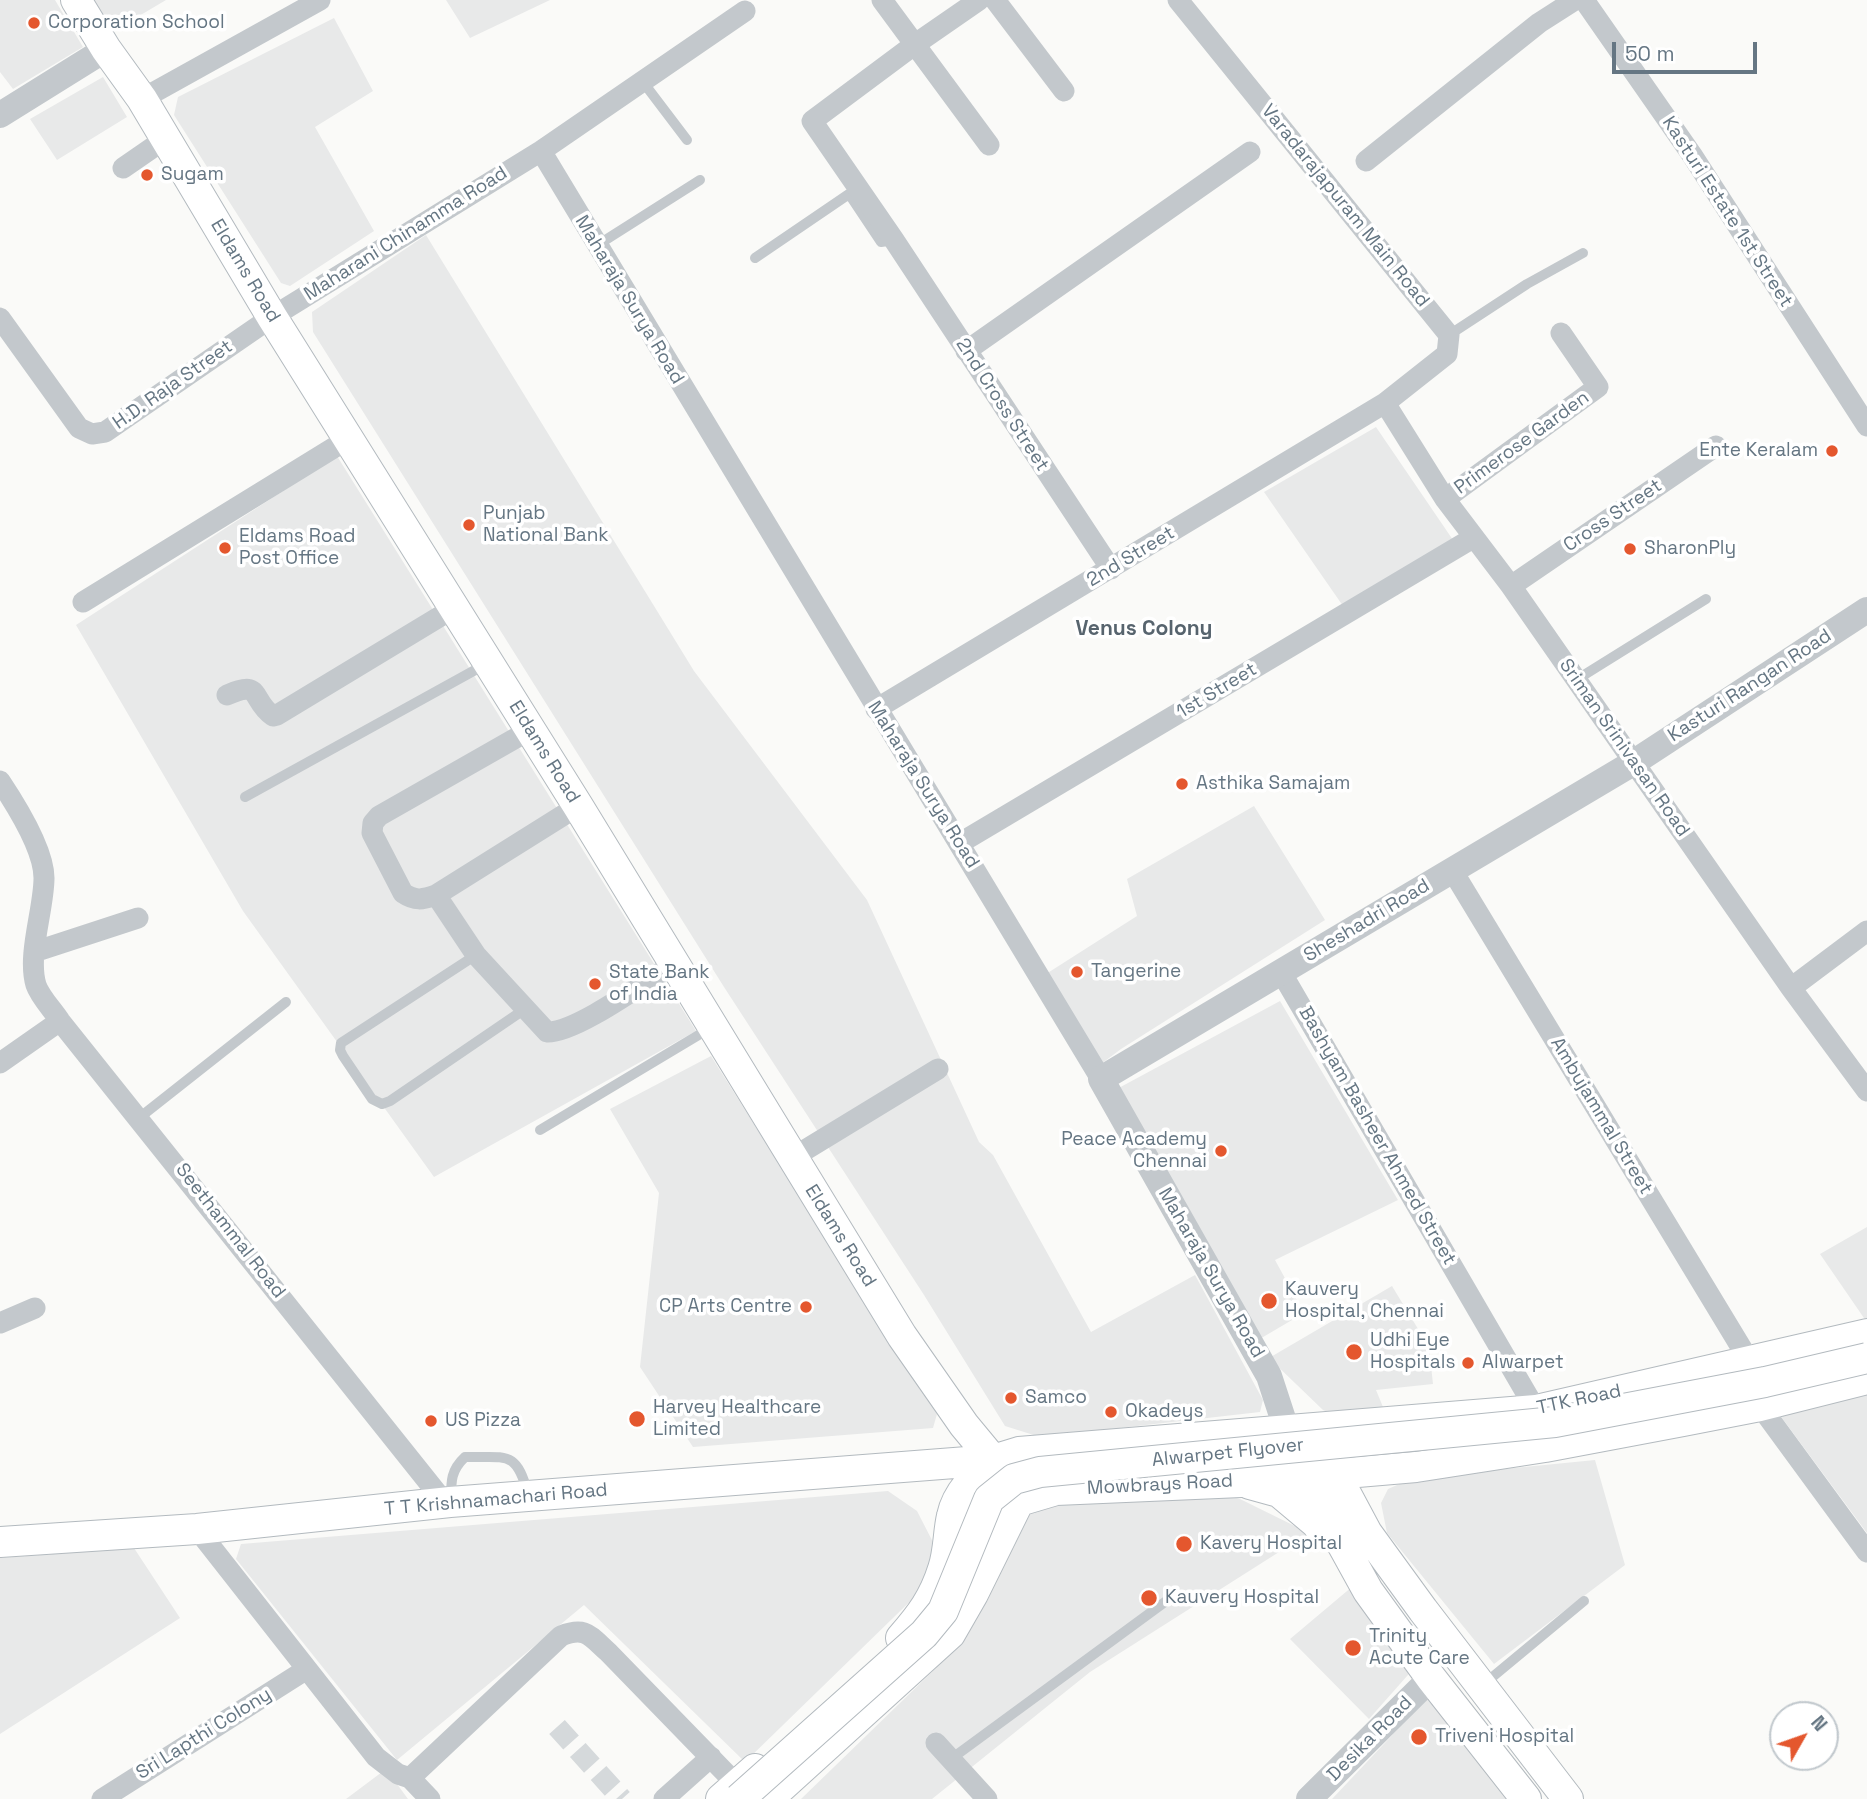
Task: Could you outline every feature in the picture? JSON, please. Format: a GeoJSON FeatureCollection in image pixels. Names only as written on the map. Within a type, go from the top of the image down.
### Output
{"type":"FeatureCollection","features":[{"type":"Feature","properties":{"kind":"main road","name":"Eldams Road"},"geometry":{"type":"LineString","coordinates":[[76,0],[106,49],[142,99],[272,317],[578,806],[902,1336],[964,1425],[993,1460],[1018,1501]]}},
{"type":"Feature","properties":{"kind":"main road","name":"TTK Road"},"geometry":{"type":"LineString","coordinates":[[1300,1427],[1536,1410],[1867,1334]]}},
{"type":"Feature","properties":{"kind":"main road","name":"Alwarpet Flyover"},"geometry":{"type":"LineString","coordinates":[[737,1795],[924,1634],[943,1611],[989,1500],[1014,1479],[1040,1472],[1555,1422],[1765,1382],[1867,1358]]}},
{"type":"Feature","properties":{"kind":"main road","name":"Mowbrays Road"},"geometry":{"type":"LineString","coordinates":[[1018,1501],[1056,1490],[1241,1482],[1416,1467],[1545,1447],[1760,1406],[1867,1379]]}},
{"type":"Feature","properties":{"kind":"main road"},"geometry":{"type":"LineString","coordinates":[[737,1795],[891,1649],[926,1609],[944,1568],[956,1502],[967,1485],[993,1460],[1019,1452],[1300,1427]]}},
{"type":"Feature","properties":{"kind":"main road"},"geometry":{"type":"LineString","coordinates":[[1300,1427],[1334,1475],[1367,1533],[1567,1799]]}},
{"type":"Feature","properties":{"kind":"main road"},"geometry":{"type":"LineString","coordinates":[[1300,1427],[1304,1475],[1368,1591]]}},
{"type":"Feature","properties":{"kind":"main road","name":"T T Krishnamachari Road"},"geometry":{"type":"LineString","coordinates":[[0,1542],[197,1530],[448,1502],[993,1460]]}},
{"type":"Feature","properties":{"kind":"main road"},"geometry":{"type":"LineString","coordinates":[[1367,1533],[1364,1491],[1370,1470]]}},
{"type":"Feature","properties":{"kind":"main road"},"geometry":{"type":"LineString","coordinates":[[1241,1482],[1279,1492],[1316,1523],[1431,1678],[1526,1799]]}},
{"type":"Feature","properties":{"kind":"main road"},"geometry":{"type":"LineString","coordinates":[[768,1799],[950,1634],[973,1594],[1018,1501]]}},
{"type":"Feature","properties":{"kind":"street"},"geometry":{"type":"LineString","coordinates":[[142,99],[320,0]]}},
{"type":"Feature","properties":{"kind":"street"},"geometry":{"type":"LineString","coordinates":[[882,0],[989,145]]}},
{"type":"Feature","properties":{"kind":"street"},"geometry":{"type":"LineString","coordinates":[[915,45],[979,0]]}},
{"type":"Feature","properties":{"kind":"street"},"geometry":{"type":"LineString","coordinates":[[995,0],[1064,91]]}},
{"type":"Feature","properties":{"kind":"street","name":"Varadarajapuram Main Road"},"geometry":{"type":"LineString","coordinates":[[1178,0],[1449,335]]}},
{"type":"Feature","properties":{"kind":"street"},"geometry":{"type":"LineString","coordinates":[[1366,161],[1539,23],[1575,0]]}},
{"type":"Feature","properties":{"kind":"street","name":"Kasturi Estate 1st Street"},"geometry":{"type":"LineString","coordinates":[[1584,0],[1692,155],[1867,426]]}},
{"type":"Feature","properties":{"kind":"street","name":"Maharani Chinamma Road"},"geometry":{"type":"LineString","coordinates":[[272,317],[541,151],[745,11]]}},
{"type":"Feature","properties":{"kind":"street","name":"2nd Cross Street"},"geometry":{"type":"LineString","coordinates":[[915,45],[812,121],[894,240],[1111,569]]}},
{"type":"Feature","properties":{"kind":"street"},"geometry":{"type":"LineString","coordinates":[[0,115],[106,49]]}},
{"type":"Feature","properties":{"kind":"street"},"geometry":{"type":"LineString","coordinates":[[123,168],[165,139]]}},
{"type":"Feature","properties":{"kind":"street","name":"Maharaja Surya Road"},"geometry":{"type":"LineString","coordinates":[[541,151],[1101,1079],[1300,1427]]}},
{"type":"Feature","properties":{"kind":"street"},"geometry":{"type":"LineString","coordinates":[[966,351],[1251,152]]}},
{"type":"Feature","properties":{"kind":"street","name":"H.D. Raja Street"},"geometry":{"type":"LineString","coordinates":[[0,318],[79,428],[85,432],[100,434],[272,317]]}},
{"type":"Feature","properties":{"kind":"street","name":"Primerose Garden"},"geometry":{"type":"LineString","coordinates":[[1445,499],[1598,387],[1561,333]]}},
{"type":"Feature","properties":{"kind":"street"},"geometry":{"type":"LineString","coordinates":[[1385,403],[1447,354],[1449,335]]}},
{"type":"Feature","properties":{"kind":"street","name":"2nd Street"},"geometry":{"type":"LineString","coordinates":[[876,709],[1385,403]]}},
{"type":"Feature","properties":{"kind":"street","name":"Sriman Srinivasan Road"},"geometry":{"type":"LineString","coordinates":[[1385,403],[1445,499],[1511,586],[1791,988],[1867,1091]]}},
{"type":"Feature","properties":{"kind":"street"},"geometry":{"type":"LineString","coordinates":[[83,602],[348,439]]}},
{"type":"Feature","properties":{"kind":"street","name":"Cross Street"},"geometry":{"type":"LineString","coordinates":[[1511,586],[1716,446]]}},
{"type":"Feature","properties":{"kind":"street","name":"1st Street"},"geometry":{"type":"LineString","coordinates":[[960,843],[1473,538]]}},
{"type":"Feature","properties":{"kind":"street"},"geometry":{"type":"LineString","coordinates":[[227,695],[249,689],[256,693],[269,713],[277,715],[454,608]]}},
{"type":"Feature","properties":{"kind":"street","name":"Kasturi Rangan Road"},"geometry":{"type":"LineString","coordinates":[[1633,763],[1867,610]]}},
{"type":"Feature","properties":{"kind":"street"},"geometry":{"type":"LineString","coordinates":[[530,730],[379,816],[373,823],[372,833],[403,893],[411,899],[422,900],[436,895],[578,806]]}},
{"type":"Feature","properties":{"kind":"street","name":"Sheshadri Road"},"geometry":{"type":"LineString","coordinates":[[1101,1079],[1633,763]]}},
{"type":"Feature","properties":{"kind":"street","name":"Seethammal Road"},"geometry":{"type":"LineString","coordinates":[[0,781],[34,841],[44,876],[34,952],[36,985],[60,1021],[448,1502]]}},
{"type":"Feature","properties":{"kind":"street","name":"Ambujammal Street"},"geometry":{"type":"LineString","coordinates":[[1452,870],[1750,1362]]}},
{"type":"Feature","properties":{"kind":"street"},"geometry":{"type":"LineString","coordinates":[[436,895],[475,955],[547,1032],[562,1031],[674,964]]}},
{"type":"Feature","properties":{"kind":"street"},"geometry":{"type":"LineString","coordinates":[[34,952],[138,918]]}},
{"type":"Feature","properties":{"kind":"street"},"geometry":{"type":"LineString","coordinates":[[1791,988],[1867,931]]}},
{"type":"Feature","properties":{"kind":"street","name":"Bashyam Basheer Ahmed Street"},"geometry":{"type":"LineString","coordinates":[[1281,972],[1536,1410]]}},
{"type":"Feature","properties":{"kind":"street"},"geometry":{"type":"LineString","coordinates":[[0,1063],[60,1021]]}},
{"type":"Feature","properties":{"kind":"street"},"geometry":{"type":"LineString","coordinates":[[792,1158],[938,1069]]}},
{"type":"Feature","properties":{"kind":"street"},"geometry":{"type":"LineString","coordinates":[[0,1323],[35,1308]]}},
{"type":"Feature","properties":{"kind":"street"},"geometry":{"type":"LineString","coordinates":[[1760,1406],[1867,1552]]}},
{"type":"Feature","properties":{"kind":"street"},"geometry":{"type":"LineString","coordinates":[[197,1530],[376,1756],[398,1774],[410,1778],[430,1799]]}},
{"type":"Feature","properties":{"kind":"street"},"geometry":{"type":"LineString","coordinates":[[410,1778],[561,1636],[576,1630],[588,1634],[598,1643],[711,1757],[737,1795]]}},
{"type":"Feature","properties":{"kind":"street","name":"Sri Lapthi Colony"},"geometry":{"type":"LineString","coordinates":[[102,1799],[307,1669]]}},
{"type":"Feature","properties":{"kind":"street","name":"Desika Road"},"geometry":{"type":"LineString","coordinates":[[1309,1799],[1431,1678]]}},
{"type":"Feature","properties":{"kind":"street"},"geometry":{"type":"LineString","coordinates":[[936,1743],[987,1799]]}},
{"type":"Feature","properties":{"kind":"street"},"geometry":{"type":"LineString","coordinates":[[664,1799],[711,1757]]}},
{"type":"Feature","properties":{"kind":"lane"},"geometry":{"type":"LineString","coordinates":[[643,82],[687,140]]}},
{"type":"Feature","properties":{"kind":"lane"},"geometry":{"type":"LineString","coordinates":[[596,246],[700,180]]}},
{"type":"Feature","properties":{"kind":"lane"},"geometry":{"type":"LineString","coordinates":[[755,258],[849,194],[881,242],[894,240]]}},
{"type":"Feature","properties":{"kind":"lane"},"geometry":{"type":"LineString","coordinates":[[1449,335],[1527,284],[1583,253]]}},
{"type":"Feature","properties":{"kind":"lane"},"geometry":{"type":"LineString","coordinates":[[1576,680],[1706,599]]}},
{"type":"Feature","properties":{"kind":"lane"},"geometry":{"type":"LineString","coordinates":[[245,797],[489,663]]}},
{"type":"Feature","properties":{"kind":"lane"},"geometry":{"type":"LineString","coordinates":[[475,955],[341,1043],[343,1056],[372,1099],[382,1104],[390,1101],[525,1009]]}},
{"type":"Feature","properties":{"kind":"lane"},"geometry":{"type":"LineString","coordinates":[[139,1118],[286,1002]]}},
{"type":"Feature","properties":{"kind":"lane"},"geometry":{"type":"LineString","coordinates":[[540,1130],[712,1027]]}},
{"type":"Feature","properties":{"kind":"lane"},"geometry":{"type":"LineString","coordinates":[[448,1502],[451,1475],[465,1457],[506,1458],[514,1461],[521,1469],[529,1496]]}},
{"type":"Feature","properties":{"kind":"lane"},"geometry":{"type":"LineString","coordinates":[[951,1759],[1169,1599]]}},
{"type":"Feature","properties":{"kind":"lane"},"geometry":{"type":"LineString","coordinates":[[1481,1686],[1584,1601]]}},
{"type":"Feature","properties":{"kind":"shaded area","name":"Corporation School"},"geometry":{"type":"Polygon","coordinates":[[[0,0],[55,0],[83,47],[13,89],[0,72],[0,0]]]}},
{"type":"Feature","properties":{"kind":"shaded area"},"geometry":{"type":"Polygon","coordinates":[[[86,0],[166,0],[107,35],[86,0]]]}},
{"type":"Feature","properties":{"kind":"shaded area"},"geometry":{"type":"Polygon","coordinates":[[[446,0],[550,0],[470,38],[446,0]]]}},
{"type":"Feature","properties":{"kind":"shaded area"},"geometry":{"type":"Polygon","coordinates":[[[334,18],[373,91],[315,127],[374,231],[290,286],[281,283],[174,115],[178,97],[334,18]]]}},
{"type":"Feature","properties":{"kind":"shaded area"},"geometry":{"type":"Polygon","coordinates":[[[103,77],[127,117],[57,160],[30,119],[103,77]]]}},
{"type":"Feature","properties":{"kind":"shaded area"},"geometry":{"type":"Polygon","coordinates":[[[426,235],[694,671],[867,900],[979,1142],[993,1155],[1091,1332],[1195,1275],[1263,1400],[1260,1412],[1040,1437],[1005,1426],[924,1295],[724,987],[313,332],[312,312],[426,235]]]}},
{"type":"Feature","properties":{"kind":"shaded area"},"geometry":{"type":"Polygon","coordinates":[[[1376,427],[1453,540],[1343,606],[1264,492],[1376,427]]]}},
{"type":"Feature","properties":{"kind":"shaded area"},"geometry":{"type":"Polygon","coordinates":[[[337,456],[696,1031],[434,1177],[243,911],[76,625],[337,456]]]}},
{"type":"Feature","properties":{"kind":"shaded area"},"geometry":{"type":"Polygon","coordinates":[[[1254,806],[1325,920],[1101,1064],[1046,974],[1137,916],[1127,879],[1254,806]]]}},
{"type":"Feature","properties":{"kind":"shaded area"},"geometry":{"type":"Polygon","coordinates":[[[1280,1001],[1398,1200],[1275,1260],[1304,1313],[1258,1340],[1115,1090],[1280,1001]]]}},
{"type":"Feature","properties":{"kind":"shaded area"},"geometry":{"type":"Polygon","coordinates":[[[711,1056],[937,1414],[933,1428],[693,1447],[640,1367],[659,1193],[610,1109],[711,1056]]]}},
{"type":"Feature","properties":{"kind":"shaded area"},"geometry":{"type":"Polygon","coordinates":[[[1867,1227],[1867,1321],[1866,1321],[1820,1254],[1867,1227]]]}},
{"type":"Feature","properties":{"kind":"shaded area","name":"Udhi Eye Hospitals"},"geometry":{"type":"Polygon","coordinates":[[[1392,1286],[1429,1347],[1433,1384],[1376,1390],[1383,1407],[1339,1417],[1323,1410],[1269,1358],[1392,1286]]]}},
{"type":"Feature","properties":{"kind":"shaded area"},"geometry":{"type":"Polygon","coordinates":[[[1867,1389],[1867,1533],[1782,1418],[1786,1405],[1867,1389]]]}},
{"type":"Feature","properties":{"kind":"shaded area"},"geometry":{"type":"Polygon","coordinates":[[[1595,1460],[1625,1565],[1494,1664],[1387,1533],[1381,1503],[1388,1489],[1413,1478],[1595,1460]]]}},
{"type":"Feature","properties":{"kind":"shaded area"},"geometry":{"type":"Polygon","coordinates":[[[888,1491],[917,1511],[936,1548],[930,1582],[745,1762],[584,1605],[397,1760],[236,1559],[241,1544],[888,1491]]]}},
{"type":"Feature","properties":{"kind":"shaded area"},"geometry":{"type":"Polygon","coordinates":[[[1227,1495],[1309,1533],[1090,1672],[932,1799],[801,1799],[935,1669],[972,1620],[1034,1504],[1227,1495]]]}},
{"type":"Feature","properties":{"kind":"shaded area"},"geometry":{"type":"Polygon","coordinates":[[[134,1548],[180,1618],[0,1734],[0,1558],[134,1548]]]}},
{"type":"Feature","properties":{"kind":"shaded area","name":"Trinity Acute Care"},"geometry":{"type":"Polygon","coordinates":[[[1353,1586],[1415,1667],[1369,1719],[1290,1639],[1353,1586]]]}},
{"type":"Feature","properties":{"kind":"shaded area"},"geometry":{"type":"Polygon","coordinates":[[[1431,1694],[1534,1799],[1332,1799],[1431,1694]]]}},
{"type":"Feature","properties":{"kind":"shaded area"},"geometry":{"type":"Polygon","coordinates":[[[386,1769],[408,1799],[346,1799],[386,1769]]]}},
{"type":"Feature","properties":{"kind":"tunnel"},"geometry":{"type":"LineString","coordinates":[[557,1727],[622,1799]]}},
{"type":"Feature","properties":{"kind":"place","name":"Corporation School"},"geometry":{"type":"Point","coordinates":[34,23]}},
{"type":"Feature","properties":{"kind":"place","name":"Sugam"},"geometry":{"type":"Point","coordinates":[147,175]}},
{"type":"Feature","properties":{"kind":"place","name":"Ente Keralam"},"geometry":{"type":"Point","coordinates":[1832,451]}},
{"type":"Feature","properties":{"kind":"place","name":"Punjab National Bank"},"geometry":{"type":"Point","coordinates":[469,525]}},
{"type":"Feature","properties":{"kind":"place","name":"Eldams Road Post Office"},"geometry":{"type":"Point","coordinates":[225,548]}},
{"type":"Feature","properties":{"kind":"place","name":"SharonPly"},"geometry":{"type":"Point","coordinates":[1630,549]}},
{"type":"Feature","properties":{"kind":"place","name":"Asthika Samajam"},"geometry":{"type":"Point","coordinates":[1182,784]}},
{"type":"Feature","properties":{"kind":"place","name":"Tangerine"},"geometry":{"type":"Point","coordinates":[1077,972]}},
{"type":"Feature","properties":{"kind":"place","name":"State Bank of India"},"geometry":{"type":"Point","coordinates":[595,984]}},
{"type":"Feature","properties":{"kind":"place","name":"Peace Academy Chennai"},"geometry":{"type":"Point","coordinates":[1221,1151]}},
{"type":"Feature","properties":{"kind":"place","name":"Kauvery Hospital, Chennai"},"geometry":{"type":"Point","coordinates":[1269,1301]}},
{"type":"Feature","properties":{"kind":"place","name":"CP Arts Centre"},"geometry":{"type":"Point","coordinates":[806,1307]}},
{"type":"Feature","properties":{"kind":"place","name":"Udhi Eye Hospitals"},"geometry":{"type":"Point","coordinates":[1354,1352]}},
{"type":"Feature","properties":{"kind":"place","name":"Alwarpet"},"geometry":{"type":"Point","coordinates":[1468,1363]}},
{"type":"Feature","properties":{"kind":"place","name":"Samco"},"geometry":{"type":"Point","coordinates":[1011,1398]}},
{"type":"Feature","properties":{"kind":"place","name":"Okadeys"},"geometry":{"type":"Point","coordinates":[1111,1412]}},
{"type":"Feature","properties":{"kind":"place","name":"Harvey Healthcare Limited"},"geometry":{"type":"Point","coordinates":[637,1419]}},
{"type":"Feature","properties":{"kind":"place","name":"US Pizza"},"geometry":{"type":"Point","coordinates":[431,1421]}},
{"type":"Feature","properties":{"kind":"place","name":"Kavery Hospital"},"geometry":{"type":"Point","coordinates":[1184,1544]}},
{"type":"Feature","properties":{"kind":"place","name":"Kauvery Hospital"},"geometry":{"type":"Point","coordinates":[1149,1598]}},
{"type":"Feature","properties":{"kind":"place","name":"Trinity Acute Care"},"geometry":{"type":"Point","coordinates":[1353,1648]}},
{"type":"Feature","properties":{"kind":"place","name":"Triveni Hospital"},"geometry":{"type":"Point","coordinates":[1419,1737]}},
{"type":"Feature","properties":{"kind":"district","name":"Venus Colony"},"geometry":{"type":"Point","coordinates":[1144,629]}}]}
